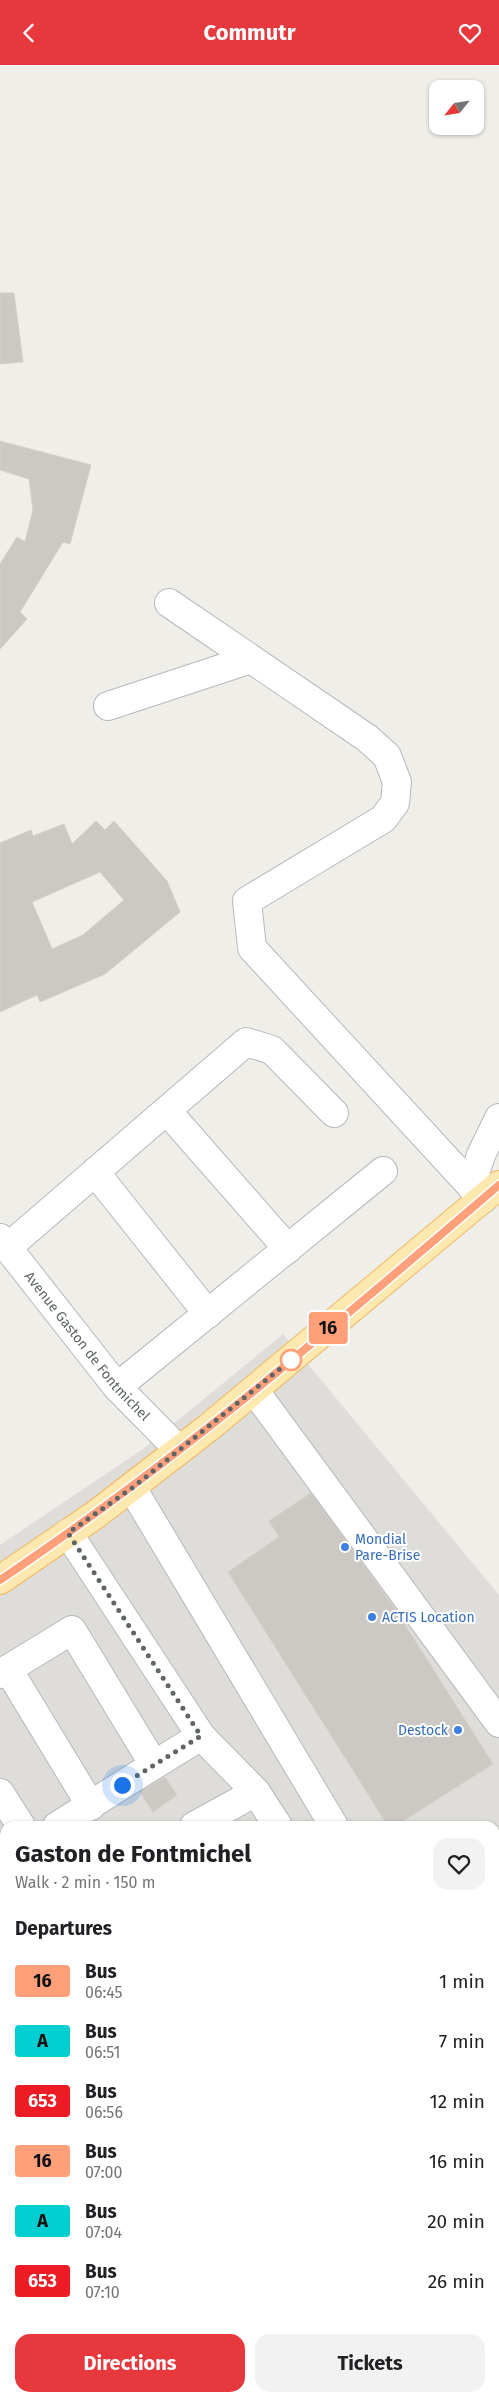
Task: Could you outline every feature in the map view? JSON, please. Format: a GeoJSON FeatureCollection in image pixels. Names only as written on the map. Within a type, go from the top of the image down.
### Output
{"type":"FeatureCollection","features":[{"type":"Feature","properties":{"kind":"main road"},"geometry":{"type":"LineString","coordinates":[[0,1580],[132,1488],[254,1391],[484,1190]]}},
{"type":"Feature","properties":{"kind":"street"},"geometry":{"type":"LineString","coordinates":[[169,603],[367,738],[387,756],[397,782],[395,803],[383,819],[247,901],[252,949],[484,1190]]}},
{"type":"Feature","properties":{"kind":"street"},"geometry":{"type":"LineString","coordinates":[[108,706],[251,659]]}},
{"type":"Feature","properties":{"kind":"street"},"geometry":{"type":"LineString","coordinates":[[4,1243],[95,1172],[246,1042],[272,1049],[334,1113]]}},
{"type":"Feature","properties":{"kind":"street"},"geometry":{"type":"LineString","coordinates":[[167,1111],[288,1249]]}},
{"type":"Feature","properties":{"kind":"street"},"geometry":{"type":"LineString","coordinates":[[484,1190],[482,1155],[499,1118]]}},
{"type":"Feature","properties":{"kind":"street"},"geometry":{"type":"LineString","coordinates":[[117,1387],[383,1171]]}},
{"type":"Feature","properties":{"kind":"street"},"geometry":{"type":"LineString","coordinates":[[95,1172],[208,1314]]}},
{"type":"Feature","properties":{"kind":"street","name":"Avenue Gaston de Fontmichel"},"geometry":{"type":"LineString","coordinates":[[4,1243],[117,1387],[179,1450]]}},
{"type":"Feature","properties":{"kind":"street"},"geometry":{"type":"LineString","coordinates":[[254,1391],[499,1723]]}},
{"type":"Feature","properties":{"kind":"street"},"geometry":{"type":"LineString","coordinates":[[132,1488],[331,1821]]}},
{"type":"Feature","properties":{"kind":"street"},"geometry":{"type":"LineString","coordinates":[[68,1533],[201,1736],[256,1792],[275,1821]]}},
{"type":"Feature","properties":{"kind":"street"},"geometry":{"type":"LineString","coordinates":[[91,1806],[4,1672],[72,1630],[154,1765]]}},
{"type":"Feature","properties":{"kind":"street"},"geometry":{"type":"LineString","coordinates":[[66,1821],[201,1736]]}},
{"type":"Feature","properties":{"kind":"street"},"geometry":{"type":"LineString","coordinates":[[203,1821],[256,1792]]}},
{"type":"Feature","properties":{"kind":"street"},"geometry":{"type":"LineString","coordinates":[[0,1793],[18,1821]]}},
{"type":"Feature","properties":{"kind":"shaded area"},"geometry":{"type":"Polygon","coordinates":[[[283,1334],[499,1595],[499,1821],[0,1821],[0,1545],[143,1449],[283,1334]]]}},
{"type":"Feature","properties":{"kind":"building"},"geometry":{"type":"Polygon","coordinates":[[[0,293],[14,293],[23,362],[0,364],[0,293]]]}},
{"type":"Feature","properties":{"kind":"building"},"geometry":{"type":"Polygon","coordinates":[[[0,441],[91,465],[70,544],[63,542],[20,612],[27,619],[0,649],[0,564],[17,537],[25,542],[33,510],[29,479],[0,470],[0,441]]]}},
{"type":"Feature","properties":{"kind":"building"},"geometry":{"type":"Polygon","coordinates":[[[96,821],[105,830],[114,821],[167,881],[180,912],[105,974],[40,1002],[37,995],[0,1012],[0,843],[31,830],[33,836],[64,824],[72,844],[96,821]],[[100,872],[32,902],[52,949],[83,935],[124,900],[100,872]]]}},
{"type":"Feature","properties":{"kind":"building"},"geometry":{"type":"Polygon","coordinates":[[[311,1493],[393,1606],[493,1764],[403,1821],[385,1821],[228,1572],[279,1537],[269,1521],[311,1493]]]}},
{"type":"Feature","properties":{"kind":"building"},"geometry":{"type":"Polygon","coordinates":[[[165,1777],[177,1795],[153,1812],[140,1792],[165,1777]]]}},
{"type":"Feature","properties":{"kind":"bus line","name":"16"},"geometry":{"type":"LineString","coordinates":[[0,1580],[132,1488],[254,1391],[499,1185]]}},
{"type":"Feature","properties":{"kind":"place","name":"Mondial Pare-Brise"},"geometry":{"type":"Point","coordinates":[345,1547]}},
{"type":"Feature","properties":{"kind":"place","name":"ACTIS Location"},"geometry":{"type":"Point","coordinates":[372,1617]}},
{"type":"Feature","properties":{"kind":"place","name":"Destock"},"geometry":{"type":"Point","coordinates":[458,1730]}},
{"type":"Feature","properties":{"kind":"route"},"geometry":{"type":"LineString","coordinates":[[122,1785],[201,1736],[68,1533],[132,1488],[291,1360]]}}]}
